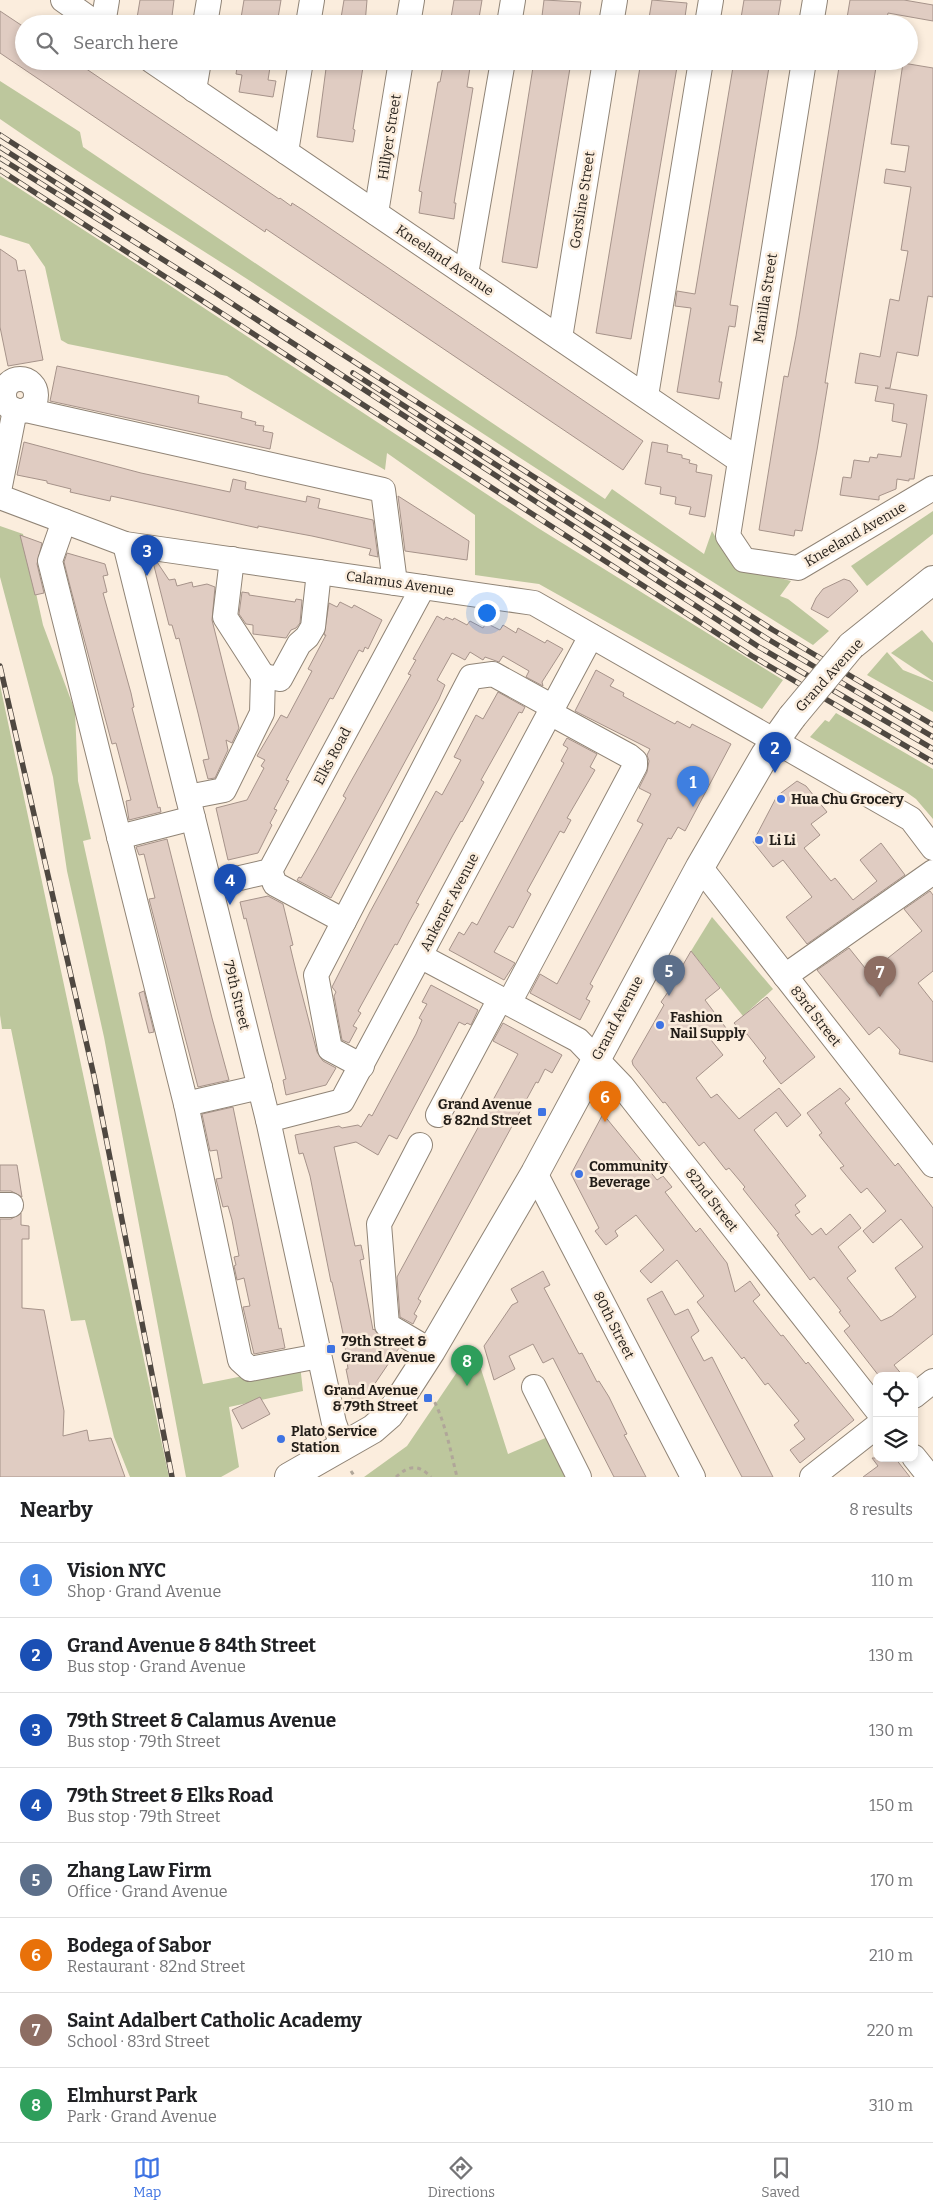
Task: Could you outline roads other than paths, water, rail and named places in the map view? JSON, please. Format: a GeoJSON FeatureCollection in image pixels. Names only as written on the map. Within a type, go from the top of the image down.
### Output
{"type":"FeatureCollection","features":[{"type":"Feature","properties":{"kind":"main road","name":"Grand Avenue"},"geometry":{"type":"LineString","coordinates":[[289,1477],[347,1459],[373,1429],[389,1415],[431,1351],[535,1172],[700,867],[774,742],[792,717],[851,646],[933,580]]}},
{"type":"Feature","properties":{"kind":"street"},"geometry":{"type":"LineString","coordinates":[[63,0],[84,15]]}},
{"type":"Feature","properties":{"kind":"street"},"geometry":{"type":"LineString","coordinates":[[104,15],[107,0]]}},
{"type":"Feature","properties":{"kind":"street"},"geometry":{"type":"LineString","coordinates":[[206,15],[209,0]]}},
{"type":"Feature","properties":{"kind":"street"},"geometry":{"type":"LineString","coordinates":[[310,15],[312,0]]}},
{"type":"Feature","properties":{"kind":"street"},"geometry":{"type":"LineString","coordinates":[[410,15],[412,0]]}},
{"type":"Feature","properties":{"kind":"street"},"geometry":{"type":"LineString","coordinates":[[510,15],[513,0]]}},
{"type":"Feature","properties":{"kind":"street"},"geometry":{"type":"LineString","coordinates":[[612,15],[615,0]]}},
{"type":"Feature","properties":{"kind":"street"},"geometry":{"type":"LineString","coordinates":[[708,15],[711,0]]}},
{"type":"Feature","properties":{"kind":"street"},"geometry":{"type":"LineString","coordinates":[[812,15],[815,0]]}},
{"type":"Feature","properties":{"kind":"street","name":"Kneeland Avenue"},"geometry":{"type":"LineString","coordinates":[[165,70],[739,460]]}},
{"type":"Feature","properties":{"kind":"street"},"geometry":{"type":"LineString","coordinates":[[194,90],[197,70]]}},
{"type":"Feature","properties":{"kind":"street"},"geometry":{"type":"LineString","coordinates":[[286,152],[300,70]]}},
{"type":"Feature","properties":{"kind":"street","name":"Hillyer Street"},"geometry":{"type":"LineString","coordinates":[[376,214],[400,70]]}},
{"type":"Feature","properties":{"kind":"street"},"geometry":{"type":"LineString","coordinates":[[466,274],[501,70]]}},
{"type":"Feature","properties":{"kind":"street","name":"Gorsline Street"},"geometry":{"type":"LineString","coordinates":[[560,338],[604,70]]}},
{"type":"Feature","properties":{"kind":"street"},"geometry":{"type":"LineString","coordinates":[[646,396],[700,70]]}},
{"type":"Feature","properties":{"kind":"street","name":"Manilla Street"},"geometry":{"type":"LineString","coordinates":[[728,536],[803,70]]}},
{"type":"Feature","properties":{"kind":"street"},"geometry":{"type":"LineString","coordinates":[[5,379],[6,386],[3,395],[7,405],[20,410],[383,490],[395,583]]}},
{"type":"Feature","properties":{"kind":"street"},"geometry":{"type":"LineString","coordinates":[[0,486],[20,410]]}},
{"type":"Feature","properties":{"kind":"street","name":"Kneeland Avenue"},"geometry":{"type":"LineString","coordinates":[[728,536],[744,560],[798,568],[932,484]]}},
{"type":"Feature","properties":{"kind":"street","name":"Calamus Avenue"},"geometry":{"type":"LineString","coordinates":[[0,497],[125,544],[534,603],[910,819],[933,848]]}},
{"type":"Feature","properties":{"kind":"street"},"geometry":{"type":"LineString","coordinates":[[64,521],[50,561],[186,1104],[240,1360],[250,1369],[319,1356]]}},
{"type":"Feature","properties":{"kind":"street","name":"79th Street"},"geometry":{"type":"LineString","coordinates":[[125,544],[268,1120],[334,1423],[347,1459]]}},
{"type":"Feature","properties":{"kind":"street"},"geometry":{"type":"LineString","coordinates":[[119,837],[191,808],[224,790],[262,713],[262,676],[225,617],[232,559]]}},
{"type":"Feature","properties":{"kind":"street"},"geometry":{"type":"LineString","coordinates":[[262,676],[280,679],[299,644],[307,637],[313,627],[319,572]]}},
{"type":"Feature","properties":{"kind":"street","name":"Elks Road"},"geometry":{"type":"LineString","coordinates":[[270,871],[423,587]]}},
{"type":"Feature","properties":{"kind":"street","name":"Ankener Avenue"},"geometry":{"type":"LineString","coordinates":[[268,1120],[342,1101],[591,636]]}},
{"type":"Feature","properties":{"kind":"street"},"geometry":{"type":"LineString","coordinates":[[362,1066],[330,1049],[316,975],[471,677],[493,674],[630,756],[635,760],[635,766],[438,1115]]}},
{"type":"Feature","properties":{"kind":"street","name":"83rd Street"},"geometry":{"type":"LineString","coordinates":[[700,867],[933,1165]]}},
{"type":"Feature","properties":{"kind":"street"},"geometry":{"type":"LineString","coordinates":[[210,885],[270,871],[275,884],[344,921]]}},
{"type":"Feature","properties":{"kind":"street"},"geometry":{"type":"LineString","coordinates":[[785,976],[933,872]]}},
{"type":"Feature","properties":{"kind":"street","name":"82nd Street"},"geometry":{"type":"LineString","coordinates":[[420,956],[578,1040],[622,1086],[873,1405]]}},
{"type":"Feature","properties":{"kind":"street"},"geometry":{"type":"LineString","coordinates":[[186,1104],[260,1087]]}},
{"type":"Feature","properties":{"kind":"street"},"geometry":{"type":"LineString","coordinates":[[420,1145],[379,1224],[387,1325],[431,1351]]}},
{"type":"Feature","properties":{"kind":"street","name":"80th Street"},"geometry":{"type":"LineString","coordinates":[[535,1172],[692,1477]]}},
{"type":"Feature","properties":{"kind":"street"},"geometry":{"type":"LineString","coordinates":[[918,1393],[933,1381]]}},
{"type":"Feature","properties":{"kind":"street"},"geometry":{"type":"LineString","coordinates":[[534,1387],[579,1477]]}},
{"type":"Feature","properties":{"kind":"street"},"geometry":{"type":"LineString","coordinates":[[812,1477],[873,1429]]}},
{"type":"Feature","properties":{"kind":"street"},"geometry":{"type":"LineString","coordinates":[[917,1462],[930,1477]]}},
{"type":"Feature","properties":{"kind":"railway"},"geometry":{"type":"LineString","coordinates":[[0,135],[773,630],[933,725]]}},
{"type":"Feature","properties":{"kind":"railway"},"geometry":{"type":"LineString","coordinates":[[0,147],[111,218]]}},
{"type":"Feature","properties":{"kind":"railway"},"geometry":{"type":"LineString","coordinates":[[0,158],[202,284],[759,647],[933,749]]}},
{"type":"Feature","properties":{"kind":"railway"},"geometry":{"type":"LineString","coordinates":[[0,170],[752,656],[933,762]]}},
{"type":"Feature","properties":{"kind":"railway"},"geometry":{"type":"LineString","coordinates":[[353,373],[766,638],[933,737]]}},
{"type":"Feature","properties":{"kind":"railway"},"geometry":{"type":"LineString","coordinates":[[0,666],[94,1076],[172,1477]]}},
{"type":"Feature","properties":{"kind":"place","name":"79th Street & Calamus Avenue"},"geometry":{"type":"Point","coordinates":[147,576]}},
{"type":"Feature","properties":{"kind":"place","name":"Grand Avenue & 84th Street"},"geometry":{"type":"Point","coordinates":[775,773]}},
{"type":"Feature","properties":{"kind":"place","name":"Hua Chu Grocery"},"geometry":{"type":"Point","coordinates":[781,799]}},
{"type":"Feature","properties":{"kind":"place","name":"Vision NYC"},"geometry":{"type":"Point","coordinates":[693,807]}},
{"type":"Feature","properties":{"kind":"place","name":"Li Li"},"geometry":{"type":"Point","coordinates":[759,840]}},
{"type":"Feature","properties":{"kind":"place","name":"79th Street & Elks Road"},"geometry":{"type":"Point","coordinates":[230,905]}},
{"type":"Feature","properties":{"kind":"place","name":"Zhang Law Firm"},"geometry":{"type":"Point","coordinates":[669,996]}},
{"type":"Feature","properties":{"kind":"place","name":"Saint Adalbert Catholic Academy"},"geometry":{"type":"Point","coordinates":[880,997]}},
{"type":"Feature","properties":{"kind":"place","name":"Fashion Nail Supply"},"geometry":{"type":"Point","coordinates":[660,1025]}},
{"type":"Feature","properties":{"kind":"place","name":"Grand Avenue & 82nd Street"},"geometry":{"type":"Point","coordinates":[542,1112]}},
{"type":"Feature","properties":{"kind":"place","name":"Bodega of Sabor"},"geometry":{"type":"Point","coordinates":[605,1122]}},
{"type":"Feature","properties":{"kind":"place","name":"Community Beverage"},"geometry":{"type":"Point","coordinates":[579,1174]}},
{"type":"Feature","properties":{"kind":"place","name":"79th Street & Grand Avenue"},"geometry":{"type":"Point","coordinates":[331,1349]}},
{"type":"Feature","properties":{"kind":"place","name":"Elmhurst Park"},"geometry":{"type":"Point","coordinates":[467,1386]}},
{"type":"Feature","properties":{"kind":"place","name":"Grand Avenue & 79th Street"},"geometry":{"type":"Point","coordinates":[428,1398]}},
{"type":"Feature","properties":{"kind":"place","name":"Plato Service Station"},"geometry":{"type":"Point","coordinates":[281,1439]}}]}
